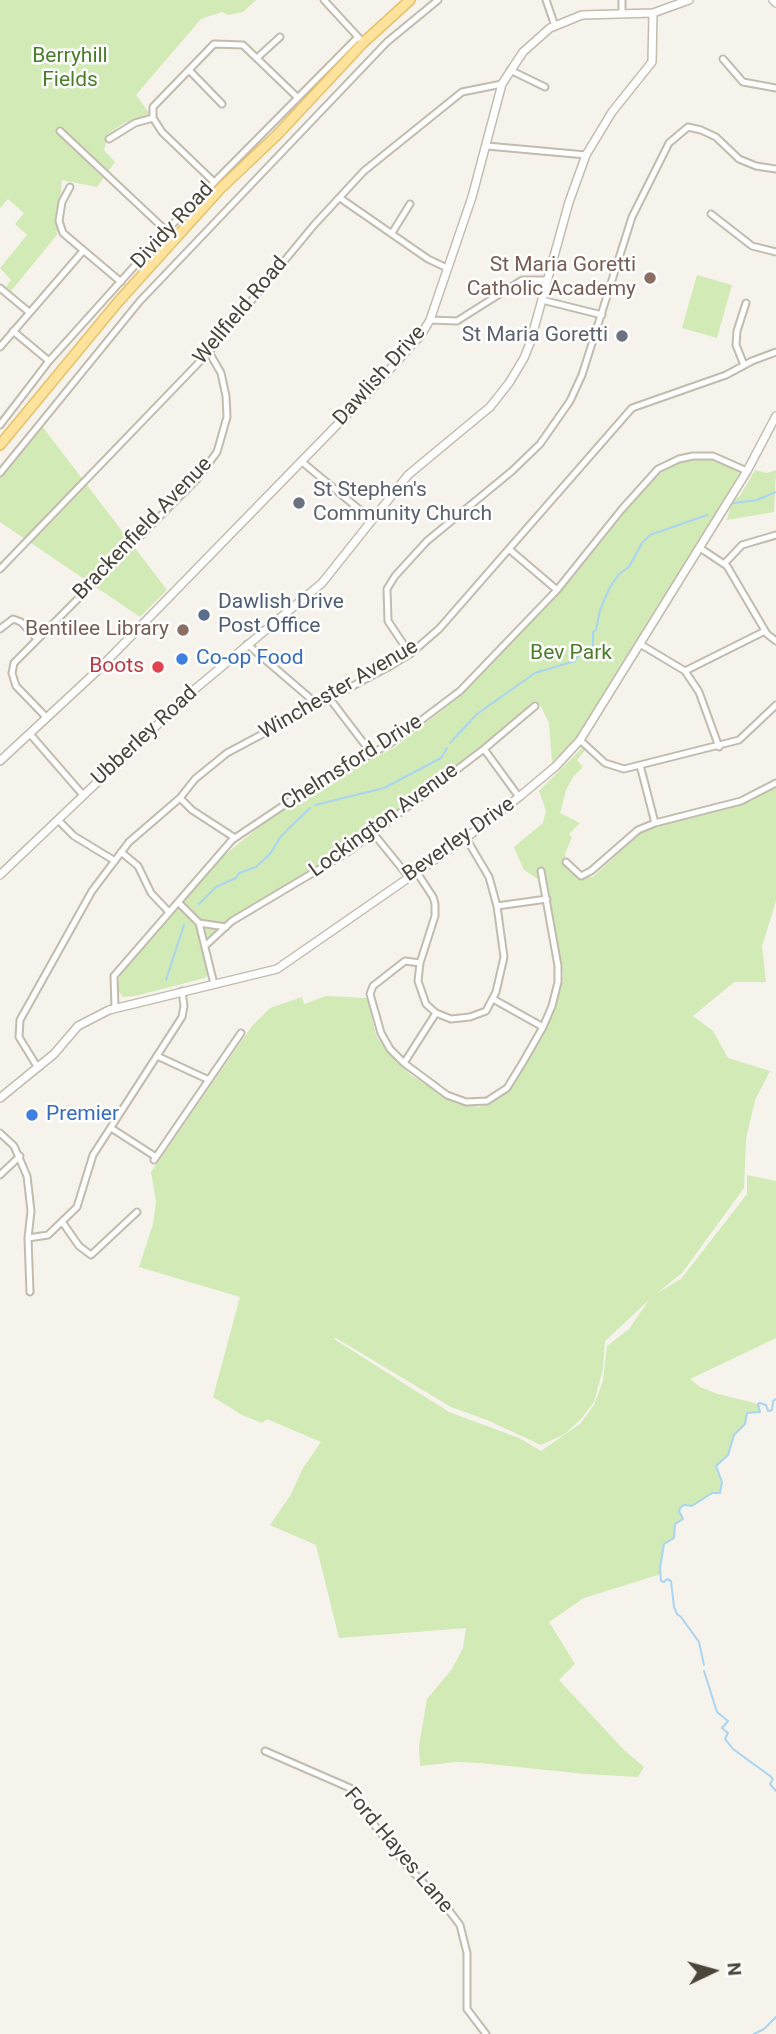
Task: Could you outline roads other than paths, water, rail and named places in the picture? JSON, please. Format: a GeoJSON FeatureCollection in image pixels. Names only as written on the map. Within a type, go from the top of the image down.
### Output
{"type":"FeatureCollection","features":[{"type":"Feature","properties":{"kind":"main road","name":"Dividy Road"},"geometry":{"type":"LineString","coordinates":[[0,445],[217,186],[276,135],[361,40],[410,0]]}},
{"type":"Feature","properties":{"kind":"street"},"geometry":{"type":"LineString","coordinates":[[324,0],[361,40]]}},
{"type":"Feature","properties":{"kind":"street","name":"Dividy Road"},"geometry":{"type":"LineString","coordinates":[[0,473],[133,310],[233,202],[387,42],[438,0]]}},
{"type":"Feature","properties":{"kind":"street"},"geometry":{"type":"LineString","coordinates":[[546,0],[555,26]]}},
{"type":"Feature","properties":{"kind":"street"},"geometry":{"type":"LineString","coordinates":[[622,0],[622,12]]}},
{"type":"Feature","properties":{"kind":"street","name":"Dawlish Drive"},"geometry":{"type":"LineString","coordinates":[[0,761],[127,641],[421,335],[430,320],[447,268],[486,146],[502,85],[523,52],[535,39],[555,26],[582,15],[653,13],[689,0]]}},
{"type":"Feature","properties":{"kind":"street","name":"Ubberley Road"},"geometry":{"type":"LineString","coordinates":[[0,875],[195,689],[322,583],[408,475],[475,420],[500,394],[524,358],[572,192],[586,155],[612,112],[650,67],[653,57],[653,13]]}},
{"type":"Feature","properties":{"kind":"street"},"geometry":{"type":"LineString","coordinates":[[257,58],[280,37]]}},
{"type":"Feature","properties":{"kind":"street","name":"Dividy Road"},"geometry":{"type":"LineString","coordinates":[[0,425],[49,361],[166,231],[217,186],[297,97],[361,40]]}},
{"type":"Feature","properties":{"kind":"street"},"geometry":{"type":"LineString","coordinates":[[217,186],[162,132],[153,118],[153,107],[214,44],[239,43],[297,97]]}},
{"type":"Feature","properties":{"kind":"street"},"geometry":{"type":"LineString","coordinates":[[723,59],[743,82],[776,88]]}},
{"type":"Feature","properties":{"kind":"street"},"geometry":{"type":"LineString","coordinates":[[510,69],[545,87]]}},
{"type":"Feature","properties":{"kind":"street"},"geometry":{"type":"LineString","coordinates":[[190,71],[222,104]]}},
{"type":"Feature","properties":{"kind":"street","name":"Wellfield Road"},"geometry":{"type":"LineString","coordinates":[[0,569],[209,352],[314,225],[364,171],[462,92],[502,85]]}},
{"type":"Feature","properties":{"kind":"street"},"geometry":{"type":"LineString","coordinates":[[109,139],[135,122],[153,118]]}},
{"type":"Feature","properties":{"kind":"street"},"geometry":{"type":"LineString","coordinates":[[410,654],[387,621],[387,589],[395,576],[427,541],[512,471],[540,444],[570,401],[582,375],[632,217],[669,143],[688,127],[701,130],[716,137],[739,159],[756,166],[776,169]]}},
{"type":"Feature","properties":{"kind":"street"},"geometry":{"type":"LineString","coordinates":[[60,131],[175,239]]}},
{"type":"Feature","properties":{"kind":"street"},"geometry":{"type":"LineString","coordinates":[[486,146],[586,155]]}},
{"type":"Feature","properties":{"kind":"street","name":"Dividy Road"},"geometry":{"type":"LineString","coordinates":[[217,186],[233,202]]}},
{"type":"Feature","properties":{"kind":"street"},"geometry":{"type":"LineString","coordinates":[[70,187],[62,202],[59,221],[63,233],[121,282]]}},
{"type":"Feature","properties":{"kind":"street"},"geometry":{"type":"LineString","coordinates":[[340,198],[428,259],[447,268]]}},
{"type":"Feature","properties":{"kind":"street"},"geometry":{"type":"LineString","coordinates":[[392,233],[410,204]]}},
{"type":"Feature","properties":{"kind":"street"},"geometry":{"type":"LineString","coordinates":[[711,214],[752,246],[776,252]]}},
{"type":"Feature","properties":{"kind":"street"},"geometry":{"type":"LineString","coordinates":[[0,348],[83,251]]}},
{"type":"Feature","properties":{"kind":"street"},"geometry":{"type":"LineString","coordinates":[[430,320],[457,321],[522,280],[547,280]]}},
{"type":"Feature","properties":{"kind":"street"},"geometry":{"type":"LineString","coordinates":[[0,288],[29,312]]}},
{"type":"Feature","properties":{"kind":"street"},"geometry":{"type":"LineString","coordinates":[[542,300],[602,315]]}},
{"type":"Feature","properties":{"kind":"street"},"geometry":{"type":"LineString","coordinates":[[744,365],[736,345],[737,331],[746,303]]}},
{"type":"Feature","properties":{"kind":"street"},"geometry":{"type":"LineString","coordinates":[[13,331],[49,361]]}},
{"type":"Feature","properties":{"kind":"street","name":"Brackenfield Avenue"},"geometry":{"type":"LineString","coordinates":[[47,718],[16,686],[12,673],[13,663],[197,479],[217,452],[227,417],[226,396],[221,373],[209,352]]}},
{"type":"Feature","properties":{"kind":"street","name":"Winchester Avenue"},"geometry":{"type":"LineString","coordinates":[[38,1068],[19,1037],[20,1020],[92,891],[129,842],[180,798],[195,779],[227,753],[410,654],[439,629],[632,408],[726,375],[776,352]]}},
{"type":"Feature","properties":{"kind":"street","name":"Beverley Drive"},"geometry":{"type":"LineString","coordinates":[[0,1098],[54,1054],[78,1026],[115,1008],[277,969],[466,838],[556,766],[580,740],[747,471],[776,415]]}},
{"type":"Feature","properties":{"kind":"street","name":"Chelmsford Drive"},"geometry":{"type":"LineString","coordinates":[[115,1008],[114,976],[235,838],[314,785],[372,754],[419,724],[460,691],[557,590],[658,469],[678,459],[713,456],[747,471]]}},
{"type":"Feature","properties":{"kind":"street"},"geometry":{"type":"LineString","coordinates":[[301,461],[372,520]]}},
{"type":"Feature","properties":{"kind":"street"},"geometry":{"type":"LineString","coordinates":[[725,563],[742,545],[776,535]]}},
{"type":"Feature","properties":{"kind":"street"},"geometry":{"type":"LineString","coordinates":[[700,548],[725,563],[765,631],[776,641]]}},
{"type":"Feature","properties":{"kind":"street"},"geometry":{"type":"LineString","coordinates":[[510,550],[557,590]]}},
{"type":"Feature","properties":{"kind":"street"},"geometry":{"type":"LineString","coordinates":[[0,629],[13,620],[21,622],[36,638]]}},
{"type":"Feature","properties":{"kind":"street"},"geometry":{"type":"LineString","coordinates":[[685,671],[765,631]]}},
{"type":"Feature","properties":{"kind":"street"},"geometry":{"type":"LineString","coordinates":[[247,644],[318,705]]}},
{"type":"Feature","properties":{"kind":"street"},"geometry":{"type":"LineString","coordinates":[[640,644],[685,671],[699,692],[719,747]]}},
{"type":"Feature","properties":{"kind":"street"},"geometry":{"type":"LineString","coordinates":[[330,699],[372,754]]}},
{"type":"Feature","properties":{"kind":"street"},"geometry":{"type":"LineString","coordinates":[[580,740],[605,763],[624,769],[739,740],[776,705]]}},
{"type":"Feature","properties":{"kind":"street","name":"Lockington Avenue"},"geometry":{"type":"LineString","coordinates":[[206,945],[232,921],[348,852],[484,749],[535,706]]}},
{"type":"Feature","properties":{"kind":"street"},"geometry":{"type":"LineString","coordinates":[[30,734],[83,795]]}},
{"type":"Feature","properties":{"kind":"street"},"geometry":{"type":"LineString","coordinates":[[484,749],[519,797]]}},
{"type":"Feature","properties":{"kind":"street"},"geometry":{"type":"LineString","coordinates":[[640,765],[655,823]]}},
{"type":"Feature","properties":{"kind":"street"},"geometry":{"type":"LineString","coordinates":[[566,862],[582,876],[592,871],[638,830],[655,823],[741,801],[776,783]]}},
{"type":"Feature","properties":{"kind":"street"},"geometry":{"type":"LineString","coordinates":[[180,798],[192,810],[235,838]]}},
{"type":"Feature","properties":{"kind":"street"},"geometry":{"type":"LineString","coordinates":[[58,820],[74,836],[115,861]]}},
{"type":"Feature","properties":{"kind":"street"},"geometry":{"type":"LineString","coordinates":[[373,833],[408,876]]}},
{"type":"Feature","properties":{"kind":"street"},"geometry":{"type":"LineString","coordinates":[[416,871],[435,904],[435,916],[420,962],[418,981],[426,1004],[436,1013],[452,1019],[470,1017],[486,1011],[493,999],[504,957],[497,906],[489,877],[466,838]]}},
{"type":"Feature","properties":{"kind":"street"},"geometry":{"type":"LineString","coordinates":[[121,852],[138,866],[151,893],[169,912]]}},
{"type":"Feature","properties":{"kind":"street"},"geometry":{"type":"LineString","coordinates":[[420,962],[405,961],[373,986],[370,994],[381,1033],[390,1049],[404,1063],[457,1100],[477,1103],[487,1101],[508,1088],[543,1027],[558,982],[558,966],[541,871]]}},
{"type":"Feature","properties":{"kind":"street"},"geometry":{"type":"LineString","coordinates":[[497,906],[547,899]]}},
{"type":"Feature","properties":{"kind":"street"},"geometry":{"type":"LineString","coordinates":[[178,902],[199,923],[214,984]]}},
{"type":"Feature","properties":{"kind":"street"},"geometry":{"type":"LineString","coordinates":[[199,923],[226,927]]}},
{"type":"Feature","properties":{"kind":"street"},"geometry":{"type":"LineString","coordinates":[[28,1238],[48,1235],[77,1207],[93,1155],[183,1013],[182,991]]}},
{"type":"Feature","properties":{"kind":"street"},"geometry":{"type":"LineString","coordinates":[[493,999],[543,1027]]}},
{"type":"Feature","properties":{"kind":"street"},"geometry":{"type":"LineString","coordinates":[[404,1063],[436,1013]]}},
{"type":"Feature","properties":{"kind":"street"},"geometry":{"type":"LineString","coordinates":[[111,1128],[155,1158],[241,1033]]}},
{"type":"Feature","properties":{"kind":"street"},"geometry":{"type":"LineString","coordinates":[[157,1056],[209,1080]]}},
{"type":"Feature","properties":{"kind":"street"},"geometry":{"type":"LineString","coordinates":[[0,1133],[14,1146],[27,1176],[30,1198],[30,1292]]}},
{"type":"Feature","properties":{"kind":"street"},"geometry":{"type":"LineString","coordinates":[[0,1175],[20,1156]]}},
{"type":"Feature","properties":{"kind":"street"},"geometry":{"type":"LineString","coordinates":[[62,1223],[79,1246],[91,1255],[137,1212]]}},
{"type":"Feature","properties":{"kind":"street","name":"Ford Hayes Lane"},"geometry":{"type":"LineString","coordinates":[[265,1751],[350,1788],[372,1822],[406,1865],[444,1904],[460,1925],[467,1953],[467,2009],[486,2034]]}},
{"type":"Feature","properties":{"kind":"waterway"},"geometry":{"type":"LineString","coordinates":[[733,503],[757,500],[776,492]]}},
{"type":"Feature","properties":{"kind":"waterway"},"geometry":{"type":"LineString","coordinates":[[450,743],[477,714],[535,673],[575,661],[578,656],[593,647],[593,632],[610,587],[619,574],[629,567],[642,543],[650,535],[707,515]]}},
{"type":"Feature","properties":{"kind":"waterway"},"geometry":{"type":"LineString","coordinates":[[315,805],[384,788],[441,758],[447,748]]}},
{"type":"Feature","properties":{"kind":"waterway"},"geometry":{"type":"LineString","coordinates":[[199,904],[216,887],[236,878],[239,873],[256,867],[270,854],[281,836],[310,808]]}},
{"type":"Feature","properties":{"kind":"waterway"},"geometry":{"type":"LineString","coordinates":[[166,980],[184,925]]}},
{"type":"Feature","properties":{"kind":"waterway"},"geometry":{"type":"LineString","coordinates":[[704,1665],[699,1642],[674,1607],[671,1581],[661,1581],[664,1544],[674,1538],[675,1524],[683,1519],[679,1511],[681,1507],[692,1506],[712,1493],[720,1493],[722,1482],[716,1466],[728,1455],[734,1435],[745,1424],[747,1413],[760,1412],[760,1403],[766,1405],[768,1411],[772,1410],[773,1401],[776,1399]]}},
{"type":"Feature","properties":{"kind":"waterway"},"geometry":{"type":"LineString","coordinates":[[704,1671],[717,1712],[728,1721],[722,1728],[728,1733],[725,1739],[733,1749],[773,1779],[770,1784],[776,1791]]}},
{"type":"Feature","properties":{"kind":"waterway"},"geometry":{"type":"LineString","coordinates":[[754,2034],[764,2029],[776,2017]]}},
{"type":"Feature","properties":{"kind":"place","name":"St Maria Goretti Catholic Academy"},"geometry":{"type":"Point","coordinates":[650,278]}},
{"type":"Feature","properties":{"kind":"place","name":"St Maria Goretti"},"geometry":{"type":"Point","coordinates":[622,336]}},
{"type":"Feature","properties":{"kind":"place","name":"St Stephen's Community Church"},"geometry":{"type":"Point","coordinates":[299,503]}},
{"type":"Feature","properties":{"kind":"place","name":"Dawlish Drive Post Office"},"geometry":{"type":"Point","coordinates":[204,615]}},
{"type":"Feature","properties":{"kind":"place","name":"Bentilee Library"},"geometry":{"type":"Point","coordinates":[183,630]}},
{"type":"Feature","properties":{"kind":"place","name":"Co-op Food"},"geometry":{"type":"Point","coordinates":[182,659]}},
{"type":"Feature","properties":{"kind":"place","name":"Boots"},"geometry":{"type":"Point","coordinates":[158,667]}},
{"type":"Feature","properties":{"kind":"place","name":"Premier"},"geometry":{"type":"Point","coordinates":[32,1115]}},
{"type":"Feature","properties":{"kind":"park label","name":"Berryhill Fields"},"geometry":{"type":"Point","coordinates":[70,69]}},
{"type":"Feature","properties":{"kind":"park label","name":"Bev Park"},"geometry":{"type":"Point","coordinates":[571,654]}}]}
